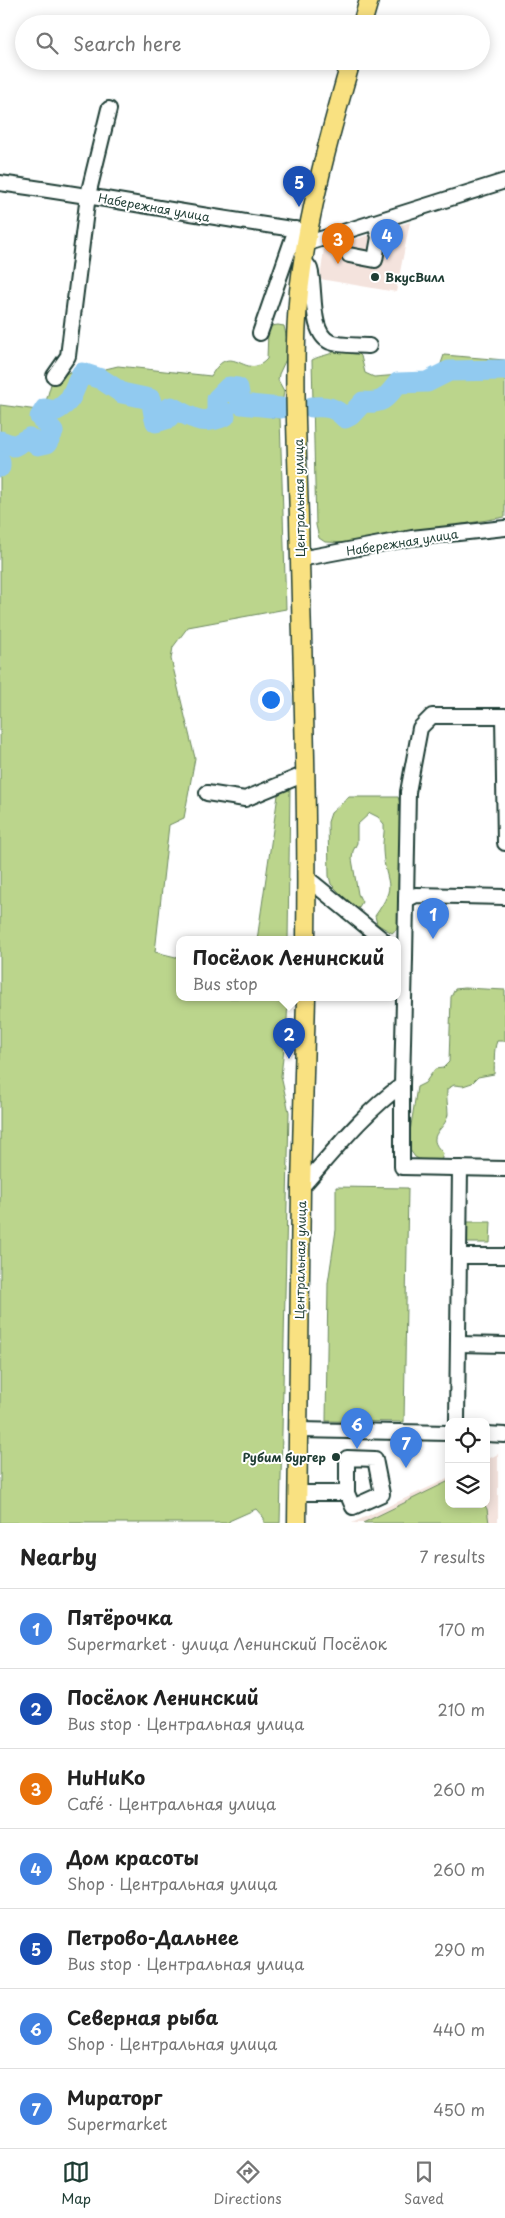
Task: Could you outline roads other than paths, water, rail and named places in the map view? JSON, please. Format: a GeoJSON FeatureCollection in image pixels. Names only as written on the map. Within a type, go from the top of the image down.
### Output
{"type":"FeatureCollection","features":[{"type":"Feature","properties":{"kind":"main road"},"geometry":{"type":"LineString","coordinates":[[364,15],[368,0]]}},
{"type":"Feature","properties":{"kind":"main road","name":"Центральная улица"},"geometry":{"type":"LineString","coordinates":[[306,936],[307,878],[297,348],[299,294],[303,241],[348,70]]}},
{"type":"Feature","properties":{"kind":"main road","name":"Центральная улица"},"geometry":{"type":"LineString","coordinates":[[297,1523],[301,1188],[306,1001]]}},
{"type":"Feature","properties":{"kind":"street"},"geometry":{"type":"LineString","coordinates":[[54,376],[68,356],[88,195],[109,109]]}},
{"type":"Feature","properties":{"kind":"street"},"geometry":{"type":"LineString","coordinates":[[260,333],[303,241],[374,222],[505,180]]}},
{"type":"Feature","properties":{"kind":"street","name":"Набережная улица"},"geometry":{"type":"LineString","coordinates":[[0,183],[88,195],[214,218],[303,241]]}},
{"type":"Feature","properties":{"kind":"street"},"geometry":{"type":"LineString","coordinates":[[349,255],[374,260],[379,237],[374,222]]}},
{"type":"Feature","properties":{"kind":"street"},"geometry":{"type":"LineString","coordinates":[[303,241],[310,268],[312,296],[318,326],[323,338],[331,342],[368,346]]}},
{"type":"Feature","properties":{"kind":"street","name":"Набережная улица"},"geometry":{"type":"LineString","coordinates":[[300,559],[412,538],[505,528]]}},
{"type":"Feature","properties":{"kind":"street"},"geometry":{"type":"LineString","coordinates":[[505,843],[504,716],[432,716],[420,728],[408,792],[406,900],[401,955],[402,1167],[505,1169]]}},
{"type":"Feature","properties":{"kind":"street"},"geometry":{"type":"LineString","coordinates":[[207,793],[245,799],[305,774]]}},
{"type":"Feature","properties":{"kind":"street"},"geometry":{"type":"LineString","coordinates":[[307,878],[378,936]]}},
{"type":"Feature","properties":{"kind":"street"},"geometry":{"type":"LineString","coordinates":[[406,900],[416,895],[505,897]]}},
{"type":"Feature","properties":{"kind":"street"},"geometry":{"type":"LineString","coordinates":[[301,1188],[351,1131],[386,1096],[402,1084]]}},
{"type":"Feature","properties":{"kind":"street"},"geometry":{"type":"LineString","coordinates":[[457,1418],[460,1168]]}},
{"type":"Feature","properties":{"kind":"street"},"geometry":{"type":"LineString","coordinates":[[458,1256],[505,1256]]}},
{"type":"Feature","properties":{"kind":"street"},"geometry":{"type":"LineString","coordinates":[[458,1344],[505,1345]]}},
{"type":"Feature","properties":{"kind":"street"},"geometry":{"type":"LineString","coordinates":[[299,1430],[445,1433]]}},
{"type":"Feature","properties":{"kind":"street"},"geometry":{"type":"LineString","coordinates":[[490,1434],[505,1435]]}},
{"type":"Feature","properties":{"kind":"street"},"geometry":{"type":"LineString","coordinates":[[298,1493],[346,1493]]}},
{"type":"Feature","properties":{"kind":"waterway"},"geometry":{"type":"LineString","coordinates":[[312,407],[330,408],[345,418],[351,415],[363,402],[375,402],[384,399],[398,383],[427,382],[449,371],[505,370]]}},
{"type":"Feature","properties":{"kind":"waterway"},"geometry":{"type":"LineString","coordinates":[[0,441],[14,446],[29,438],[38,445],[47,443],[53,432],[40,417],[45,409],[55,411],[67,403],[82,373],[101,379],[122,393],[150,399],[156,422],[170,416],[166,410],[171,407],[197,419],[209,420],[225,416],[224,412],[217,408],[217,399],[229,387],[238,388],[241,404],[281,408]]}},
{"type":"Feature","properties":{"kind":"waterway"},"geometry":{"type":"LineString","coordinates":[[0,462],[0,467]]}},
{"type":"Feature","properties":{"kind":"place","name":"Петрово-Дальнее"},"geometry":{"type":"Point","coordinates":[299,207]}},
{"type":"Feature","properties":{"kind":"place","name":"Дом красоты"},"geometry":{"type":"Point","coordinates":[387,260]}},
{"type":"Feature","properties":{"kind":"place","name":"НиНиКо"},"geometry":{"type":"Point","coordinates":[338,264]}},
{"type":"Feature","properties":{"kind":"place","name":"ВкусВилл"},"geometry":{"type":"Point","coordinates":[375,277]}},
{"type":"Feature","properties":{"kind":"place","name":"Пятёрочка"},"geometry":{"type":"Point","coordinates":[433,939]}},
{"type":"Feature","properties":{"kind":"place","name":"Посёлок Ленинский"},"geometry":{"type":"Point","coordinates":[289,1059]}},
{"type":"Feature","properties":{"kind":"place","name":"Северная рыба"},"geometry":{"type":"Point","coordinates":[357,1449]}},
{"type":"Feature","properties":{"kind":"place","name":"Рубим бургер"},"geometry":{"type":"Point","coordinates":[336,1457]}},
{"type":"Feature","properties":{"kind":"place","name":"Мираторг"},"geometry":{"type":"Point","coordinates":[406,1468]}}]}
